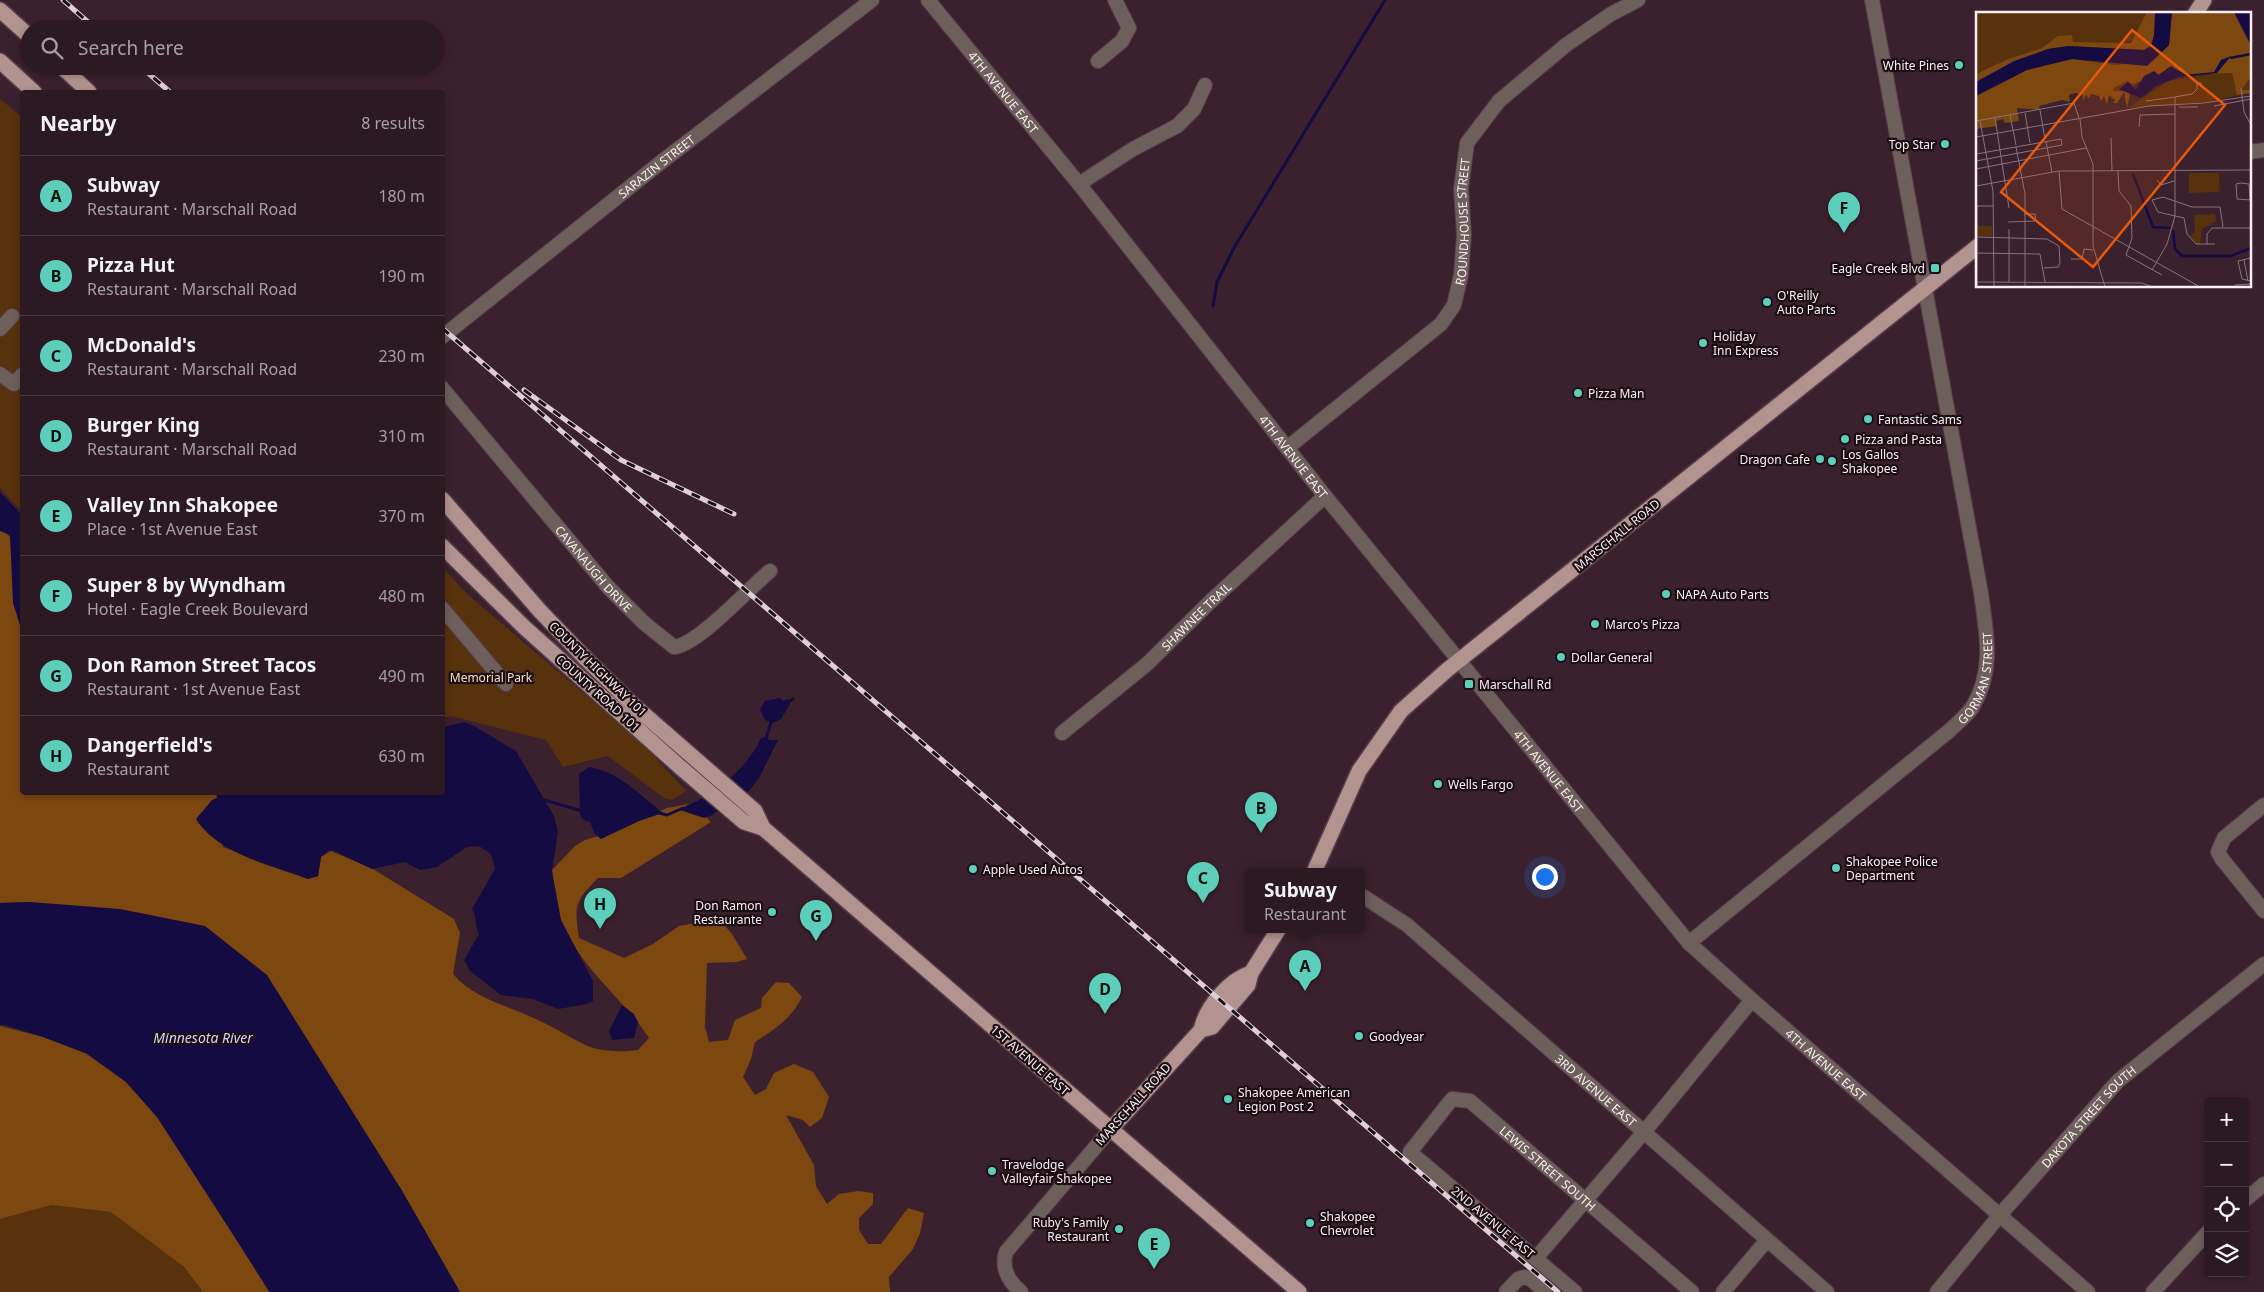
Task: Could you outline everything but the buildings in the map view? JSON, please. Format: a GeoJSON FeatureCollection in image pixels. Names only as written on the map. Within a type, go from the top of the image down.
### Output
{"type":"FeatureCollection","features":[{"type":"Feature","properties":{"kind":"main road"},"geometry":{"type":"LineString","coordinates":[[2196,12],[2204,0]]}},
{"type":"Feature","properties":{"kind":"main road"},"geometry":{"type":"LineString","coordinates":[[0,10],[20,28]]}},
{"type":"Feature","properties":{"kind":"main road"},"geometry":{"type":"LineString","coordinates":[[0,61],[32,90]]}},
{"type":"Feature","properties":{"kind":"main road"},"geometry":{"type":"LineString","coordinates":[[71,75],[87,90]]}},
{"type":"Feature","properties":{"kind":"main road","name":"MARSCHALL ROAD"},"geometry":{"type":"LineString","coordinates":[[1316,868],[1362,767],[1401,711],[1460,660],[1976,248]]}},
{"type":"Feature","properties":{"kind":"main road","name":"COUNTY HIGHWAY 101"},"geometry":{"type":"LineString","coordinates":[[445,502],[562,635],[631,703],[755,811],[763,828]]}},
{"type":"Feature","properties":{"kind":"main road","name":"COUNTY ROAD 101"},"geometry":{"type":"LineString","coordinates":[[445,549],[520,622],[680,767],[744,822],[763,828]]}},
{"type":"Feature","properties":{"kind":"main road","name":"1ST AVENUE EAST"},"geometry":{"type":"LineString","coordinates":[[763,828],[1299,1292]]}},
{"type":"Feature","properties":{"kind":"main road","name":"MARSCHALL ROAD"},"geometry":{"type":"LineString","coordinates":[[1110,1130],[1201,1030],[1212,1027],[1229,1008],[1248,985],[1251,973],[1276,933]]}},
{"type":"Feature","properties":{"kind":"street","name":"SARAZIN STREET"},"geometry":{"type":"LineString","coordinates":[[445,335],[660,163],[872,0]]}},
{"type":"Feature","properties":{"kind":"street","name":"4TH AVENUE EAST"},"geometry":{"type":"LineString","coordinates":[[928,0],[1079,184],[1325,496],[1689,943],[2088,1292]]}},
{"type":"Feature","properties":{"kind":"street"},"geometry":{"type":"LineString","coordinates":[[1098,60],[1122,41],[1129,28],[1116,0]]}},
{"type":"Feature","properties":{"kind":"street","name":"ROUNDHOUSE STREET"},"geometry":{"type":"LineString","coordinates":[[1288,448],[1441,324],[1454,305],[1461,276],[1464,235],[1461,189],[1467,143],[1499,101],[1566,45],[1612,14],[1638,0]]}},
{"type":"Feature","properties":{"kind":"street","name":"GORMAN STREET"},"geometry":{"type":"LineString","coordinates":[[1689,943],[1949,731],[1973,707],[1983,685],[1988,659],[1987,628],[1872,0]]}},
{"type":"Feature","properties":{"kind":"street"},"geometry":{"type":"LineString","coordinates":[[1079,184],[1133,149],[1177,126],[1194,109],[1205,85]]}},
{"type":"Feature","properties":{"kind":"street"},"geometry":{"type":"LineString","coordinates":[[0,329],[12,316]]}},
{"type":"Feature","properties":{"kind":"street"},"geometry":{"type":"LineString","coordinates":[[0,374],[14,384],[20,377]]}},
{"type":"Feature","properties":{"kind":"street","name":"CAVANAUGH DRIVE"},"geometry":{"type":"LineString","coordinates":[[445,392],[608,587],[644,623],[674,647],[682,646],[700,636],[770,571]]}},
{"type":"Feature","properties":{"kind":"street","name":"SHAWNEE TRAIL"},"geometry":{"type":"LineString","coordinates":[[1062,733],[1148,664],[1211,601],[1325,496]]}},
{"type":"Feature","properties":{"kind":"street"},"geometry":{"type":"LineString","coordinates":[[445,612],[506,684]]}},
{"type":"Feature","properties":{"kind":"street"},"geometry":{"type":"LineString","coordinates":[[2264,805],[2224,838],[2218,852],[2264,912]]}},
{"type":"Feature","properties":{"kind":"street","name":"3RD AVENUE EAST"},"geometry":{"type":"LineString","coordinates":[[1365,897],[1407,925],[1827,1292]]}},
{"type":"Feature","properties":{"kind":"street","name":"DAKOTA STREET SOUTH"},"geometry":{"type":"LineString","coordinates":[[1937,1292],[1999,1216],[2118,1081],[2264,964]]}},
{"type":"Feature","properties":{"kind":"street"},"geometry":{"type":"LineString","coordinates":[[1536,1258],[1644,1132],[1752,1000]]}},
{"type":"Feature","properties":{"kind":"street","name":"LEWIS STREET SOUTH"},"geometry":{"type":"LineString","coordinates":[[1410,1152],[1452,1099],[1470,1101],[1692,1292]]}},
{"type":"Feature","properties":{"kind":"street","name":"MARSCHALL ROAD"},"geometry":{"type":"LineString","coordinates":[[1021,1292],[1010,1280],[1006,1272],[1004,1262],[1009,1249],[1110,1130]]}},
{"type":"Feature","properties":{"kind":"street","name":"2ND AVENUE EAST"},"geometry":{"type":"LineString","coordinates":[[1410,1152],[1575,1292]]}},
{"type":"Feature","properties":{"kind":"street"},"geometry":{"type":"LineString","coordinates":[[2249,1197],[2264,1184]]}},
{"type":"Feature","properties":{"kind":"street"},"geometry":{"type":"LineString","coordinates":[[2154,1292],[2204,1236]]}},
{"type":"Feature","properties":{"kind":"street"},"geometry":{"type":"LineString","coordinates":[[1723,1292],[1767,1240]]}},
{"type":"Feature","properties":{"kind":"street","name":"2ND AVENUE EAST"},"geometry":{"type":"LineString","coordinates":[[1506,1292],[1518,1279],[1524,1277],[1545,1292]]}},
{"type":"Feature","properties":{"kind":"green space"},"geometry":{"type":"Polygon","coordinates":[[[0,99],[20,115],[20,509],[0,488],[0,99]]]}},
{"type":"Feature","properties":{"kind":"green space","name":"Memorial Park"},"geometry":{"type":"Polygon","coordinates":[[[445,570],[467,594],[642,743],[686,791],[672,800],[664,798],[608,756],[563,767],[546,740],[451,716],[445,718],[445,570]]]}},
{"type":"Feature","properties":{"kind":"green space"},"geometry":{"type":"Polygon","coordinates":[[[52,1205],[112,1212],[184,1267],[203,1292],[0,1292],[0,1219],[52,1205]]]}},
{"type":"Feature","properties":{"kind":"shaded area"},"geometry":{"type":"Polygon","coordinates":[[[0,527],[10,537],[17,615],[20,626],[20,795],[216,795],[223,847],[308,879],[318,876],[321,857],[331,851],[373,869],[454,919],[460,933],[453,974],[462,983],[483,997],[531,1016],[587,1046],[610,1051],[638,1050],[649,1038],[589,967],[569,937],[557,908],[552,870],[575,846],[585,840],[619,830],[667,808],[694,803],[711,822],[621,878],[598,878],[578,904],[579,938],[624,958],[653,944],[679,926],[719,919],[732,934],[747,959],[737,962],[707,963],[705,1027],[709,1042],[728,1040],[735,1020],[761,1008],[762,998],[776,982],[789,983],[802,997],[788,1017],[776,1028],[755,1042],[751,1059],[743,1077],[755,1095],[766,1089],[774,1073],[794,1064],[813,1072],[829,1097],[822,1118],[810,1127],[803,1120],[786,1115],[814,1165],[816,1186],[827,1204],[839,1194],[858,1191],[873,1193],[873,1204],[859,1218],[859,1230],[868,1244],[881,1244],[908,1208],[924,1213],[920,1233],[913,1249],[889,1277],[890,1292],[460,1292],[401,1189],[30,902],[0,903],[0,527]]]}},
{"type":"Feature","properties":{"kind":"shaded area"},"geometry":{"type":"Polygon","coordinates":[[[0,1026],[43,1037],[85,1053],[126,1082],[157,1117],[269,1292],[203,1292],[184,1267],[111,1212],[52,1205],[0,1219],[0,1026]]]}},
{"type":"Feature","properties":{"kind":"water"},"geometry":{"type":"Polygon","coordinates":[[[0,492],[20,513],[20,625],[13,603],[10,535],[0,531],[0,492]]]}},
{"type":"Feature","properties":{"kind":"water"},"geometry":{"type":"Polygon","coordinates":[[[780,698],[783,701],[788,699],[790,704],[781,719],[773,723],[765,720],[760,709],[765,701],[780,698]]]}},
{"type":"Feature","properties":{"kind":"water"},"geometry":{"type":"Polygon","coordinates":[[[464,722],[516,751],[554,816],[558,832],[552,871],[561,920],[593,981],[593,1001],[587,1004],[558,1009],[533,999],[501,995],[470,971],[464,960],[479,934],[472,909],[495,869],[491,854],[479,846],[467,847],[437,867],[420,870],[405,862],[372,869],[334,851],[328,851],[321,857],[318,876],[308,879],[231,850],[206,831],[196,819],[212,800],[217,798],[218,795],[445,795],[445,727],[464,722]]]}},
{"type":"Feature","properties":{"kind":"water"},"geometry":{"type":"Polygon","coordinates":[[[765,737],[770,740],[778,740],[759,778],[749,791],[704,818],[680,810],[726,782],[750,757],[761,738],[765,737]]]}},
{"type":"Feature","properties":{"kind":"water"},"geometry":{"type":"Polygon","coordinates":[[[589,767],[620,779],[663,813],[639,821],[601,839],[595,834],[590,822],[585,821],[580,816],[579,774],[589,767]]]}},
{"type":"Feature","properties":{"kind":"water","name":"Minnesota River"},"geometry":{"type":"Polygon","coordinates":[[[30,902],[120,909],[205,926],[267,975],[401,1189],[460,1292],[270,1292],[157,1117],[126,1082],[88,1054],[43,1037],[0,1025],[0,903],[30,902]]]}},
{"type":"Feature","properties":{"kind":"water"},"geometry":{"type":"Polygon","coordinates":[[[622,1005],[634,1014],[638,1022],[634,1038],[612,1040],[609,1031],[622,1005]]]}},
{"type":"Feature","properties":{"kind":"waterway"},"geometry":{"type":"LineString","coordinates":[[1213,306],[1217,282],[1235,246],[1385,0]]}},
{"type":"Feature","properties":{"kind":"waterway"},"geometry":{"type":"LineString","coordinates":[[786,703],[793,699]]}},
{"type":"Feature","properties":{"kind":"waterway"},"geometry":{"type":"LineString","coordinates":[[765,742],[772,719]]}},
{"type":"Feature","properties":{"kind":"waterway"},"geometry":{"type":"LineString","coordinates":[[541,799],[582,811]]}},
{"type":"Feature","properties":{"kind":"waterway"},"geometry":{"type":"LineString","coordinates":[[659,813],[667,815],[683,808]]}},
{"type":"Feature","properties":{"kind":"railway"},"geometry":{"type":"LineString","coordinates":[[63,0],[86,20]]}},
{"type":"Feature","properties":{"kind":"railway"},"geometry":{"type":"LineString","coordinates":[[150,75],[168,90]]}},
{"type":"Feature","properties":{"kind":"railway"},"geometry":{"type":"LineString","coordinates":[[445,331],[1558,1292]]}},
{"type":"Feature","properties":{"kind":"railway"},"geometry":{"type":"LineString","coordinates":[[524,390],[621,460],[734,514]]}},
{"type":"Feature","properties":{"kind":"place","name":"White Pines"},"geometry":{"type":"Point","coordinates":[1959,65]}},
{"type":"Feature","properties":{"kind":"place","name":"Top Star"},"geometry":{"type":"Point","coordinates":[1945,144]}},
{"type":"Feature","properties":{"kind":"place","name":"Super 8 by Wyndham"},"geometry":{"type":"Point","coordinates":[1844,233]}},
{"type":"Feature","properties":{"kind":"place","name":"Eagle Creek Blvd"},"geometry":{"type":"Point","coordinates":[1935,268]}},
{"type":"Feature","properties":{"kind":"place","name":"O'Reilly Auto Parts"},"geometry":{"type":"Point","coordinates":[1767,302]}},
{"type":"Feature","properties":{"kind":"place","name":"Holiday Inn Express"},"geometry":{"type":"Point","coordinates":[1703,343]}},
{"type":"Feature","properties":{"kind":"place","name":"Pizza Man"},"geometry":{"type":"Point","coordinates":[1578,393]}},
{"type":"Feature","properties":{"kind":"place","name":"Fantastic Sams"},"geometry":{"type":"Point","coordinates":[1868,419]}},
{"type":"Feature","properties":{"kind":"place","name":"Pizza and Pasta"},"geometry":{"type":"Point","coordinates":[1845,439]}},
{"type":"Feature","properties":{"kind":"place","name":"Dragon Cafe"},"geometry":{"type":"Point","coordinates":[1820,459]}},
{"type":"Feature","properties":{"kind":"place","name":"Los Gallos Shakopee"},"geometry":{"type":"Point","coordinates":[1832,461]}},
{"type":"Feature","properties":{"kind":"place","name":"NAPA Auto Parts"},"geometry":{"type":"Point","coordinates":[1666,594]}},
{"type":"Feature","properties":{"kind":"place","name":"Marco's Pizza"},"geometry":{"type":"Point","coordinates":[1595,624]}},
{"type":"Feature","properties":{"kind":"place","name":"Dollar General"},"geometry":{"type":"Point","coordinates":[1561,657]}},
{"type":"Feature","properties":{"kind":"place","name":"Marschall Rd"},"geometry":{"type":"Point","coordinates":[1469,684]}},
{"type":"Feature","properties":{"kind":"place","name":"Wells Fargo"},"geometry":{"type":"Point","coordinates":[1438,784]}},
{"type":"Feature","properties":{"kind":"place","name":"Pizza Hut"},"geometry":{"type":"Point","coordinates":[1261,833]}},
{"type":"Feature","properties":{"kind":"place","name":"Shakopee Police Department"},"geometry":{"type":"Point","coordinates":[1836,868]}},
{"type":"Feature","properties":{"kind":"place","name":"Apple Used Autos"},"geometry":{"type":"Point","coordinates":[973,869]}},
{"type":"Feature","properties":{"kind":"place","name":"McDonald's"},"geometry":{"type":"Point","coordinates":[1203,903]}},
{"type":"Feature","properties":{"kind":"place","name":"Don Ramon Restaurante"},"geometry":{"type":"Point","coordinates":[772,912]}},
{"type":"Feature","properties":{"kind":"place","name":"Dangerfield's"},"geometry":{"type":"Point","coordinates":[600,929]}},
{"type":"Feature","properties":{"kind":"place","name":"Don Ramon Street Tacos"},"geometry":{"type":"Point","coordinates":[816,941]}},
{"type":"Feature","properties":{"kind":"place","name":"Subway"},"geometry":{"type":"Point","coordinates":[1305,991]}},
{"type":"Feature","properties":{"kind":"place","name":"Burger King"},"geometry":{"type":"Point","coordinates":[1105,1014]}},
{"type":"Feature","properties":{"kind":"place","name":"Goodyear"},"geometry":{"type":"Point","coordinates":[1359,1036]}},
{"type":"Feature","properties":{"kind":"place","name":"Shakopee American Legion Post 2"},"geometry":{"type":"Point","coordinates":[1228,1099]}},
{"type":"Feature","properties":{"kind":"place","name":"Travelodge Valleyfair Shakopee"},"geometry":{"type":"Point","coordinates":[992,1171]}},
{"type":"Feature","properties":{"kind":"place","name":"Shakopee Chevrolet"},"geometry":{"type":"Point","coordinates":[1310,1223]}},
{"type":"Feature","properties":{"kind":"place","name":"Ruby's Family Restaurant"},"geometry":{"type":"Point","coordinates":[1119,1229]}},
{"type":"Feature","properties":{"kind":"place","name":"Valley Inn Shakopee"},"geometry":{"type":"Point","coordinates":[1154,1269]}}]}
